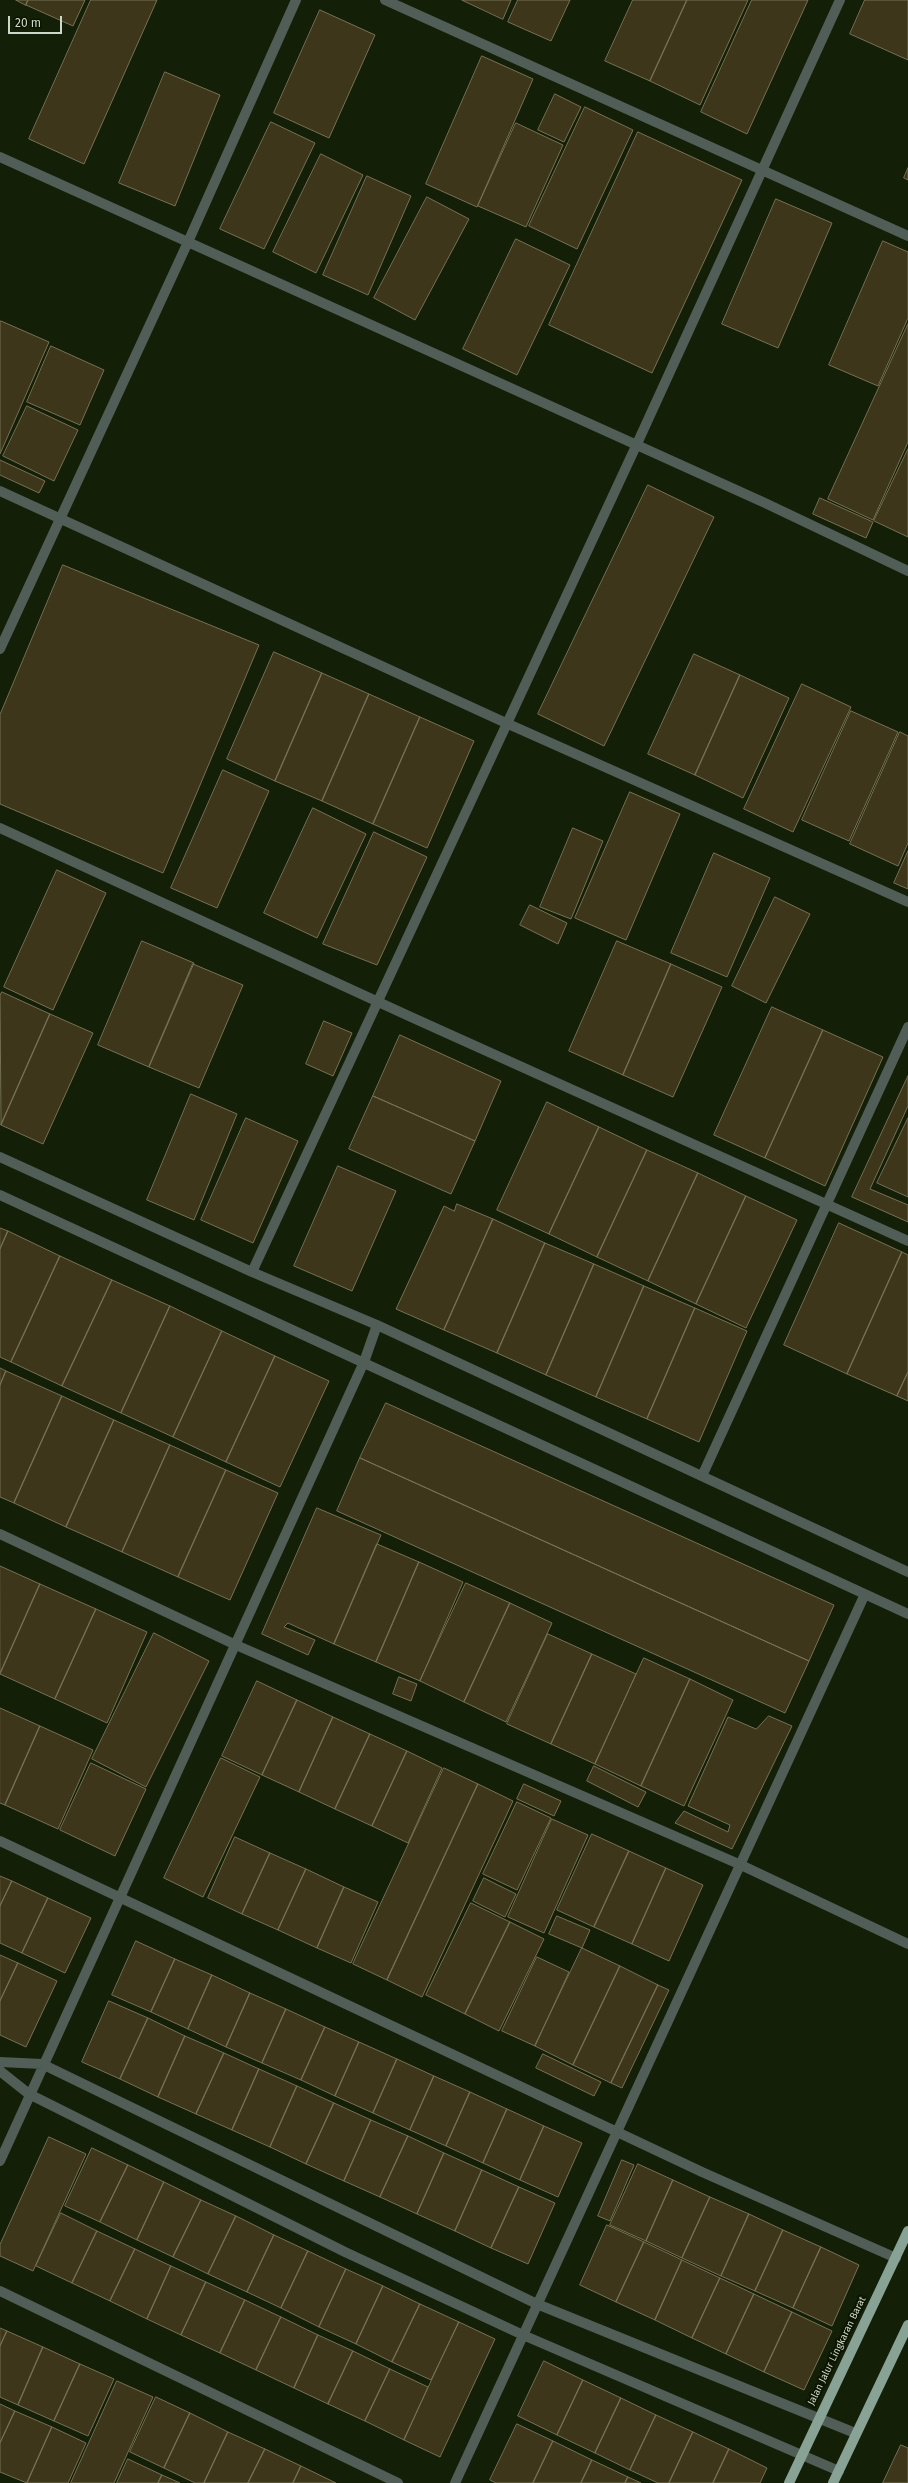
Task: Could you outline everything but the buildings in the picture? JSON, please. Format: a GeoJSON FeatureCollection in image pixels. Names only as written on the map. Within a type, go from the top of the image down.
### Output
{"type":"FeatureCollection","features":[{"type":"Feature","properties":{"kind":"main road","name":"Jalan Jalur Lingkaran Barat"},"geometry":{"type":"LineString","coordinates":[[789,2483],[818,2418],[908,2231]]}},
{"type":"Feature","properties":{"kind":"main road"},"geometry":{"type":"LineString","coordinates":[[833,2483],[855,2433],[908,2325]]}},
{"type":"Feature","properties":{"kind":"street"},"geometry":{"type":"LineString","coordinates":[[0,649],[59,518],[188,242],[296,0]]}},
{"type":"Feature","properties":{"kind":"street"},"geometry":{"type":"LineString","coordinates":[[385,0],[908,236]]}},
{"type":"Feature","properties":{"kind":"street"},"geometry":{"type":"LineString","coordinates":[[252,1272],[379,1002],[506,723],[636,446],[840,0]]}},
{"type":"Feature","properties":{"kind":"street"},"geometry":{"type":"LineString","coordinates":[[0,157],[908,570]]}},
{"type":"Feature","properties":{"kind":"street"},"geometry":{"type":"LineString","coordinates":[[0,491],[506,723],[908,902]]}},
{"type":"Feature","properties":{"kind":"street"},"geometry":{"type":"LineString","coordinates":[[0,828],[379,1002],[828,1203],[908,1241]]}},
{"type":"Feature","properties":{"kind":"street"},"geometry":{"type":"LineString","coordinates":[[702,1476],[908,1026]]}},
{"type":"Feature","properties":{"kind":"street"},"geometry":{"type":"LineString","coordinates":[[0,1157],[252,1272],[376,1325],[908,1572]]}},
{"type":"Feature","properties":{"kind":"street"},"geometry":{"type":"LineString","coordinates":[[0,1195],[908,1614]]}},
{"type":"Feature","properties":{"kind":"street"},"geometry":{"type":"LineString","coordinates":[[0,2161],[42,2064],[236,1645],[364,1362],[376,1325]]}},
{"type":"Feature","properties":{"kind":"street"},"geometry":{"type":"LineString","coordinates":[[0,1534],[236,1645],[741,1865],[908,1944]]}},
{"type":"Feature","properties":{"kind":"street"},"geometry":{"type":"LineString","coordinates":[[455,2483],[865,1594]]}},
{"type":"Feature","properties":{"kind":"street"},"geometry":{"type":"LineString","coordinates":[[0,1841],[120,1896],[702,2172],[896,2258]]}},
{"type":"Feature","properties":{"kind":"street"},"geometry":{"type":"LineString","coordinates":[[0,2062],[42,2064],[537,2304],[855,2433]]}},
{"type":"Feature","properties":{"kind":"street"},"geometry":{"type":"LineString","coordinates":[[0,2071],[29,2094],[345,2252],[523,2335],[839,2471]]}},
{"type":"Feature","properties":{"kind":"street"},"geometry":{"type":"LineString","coordinates":[[0,2291],[398,2483]]}}]}
